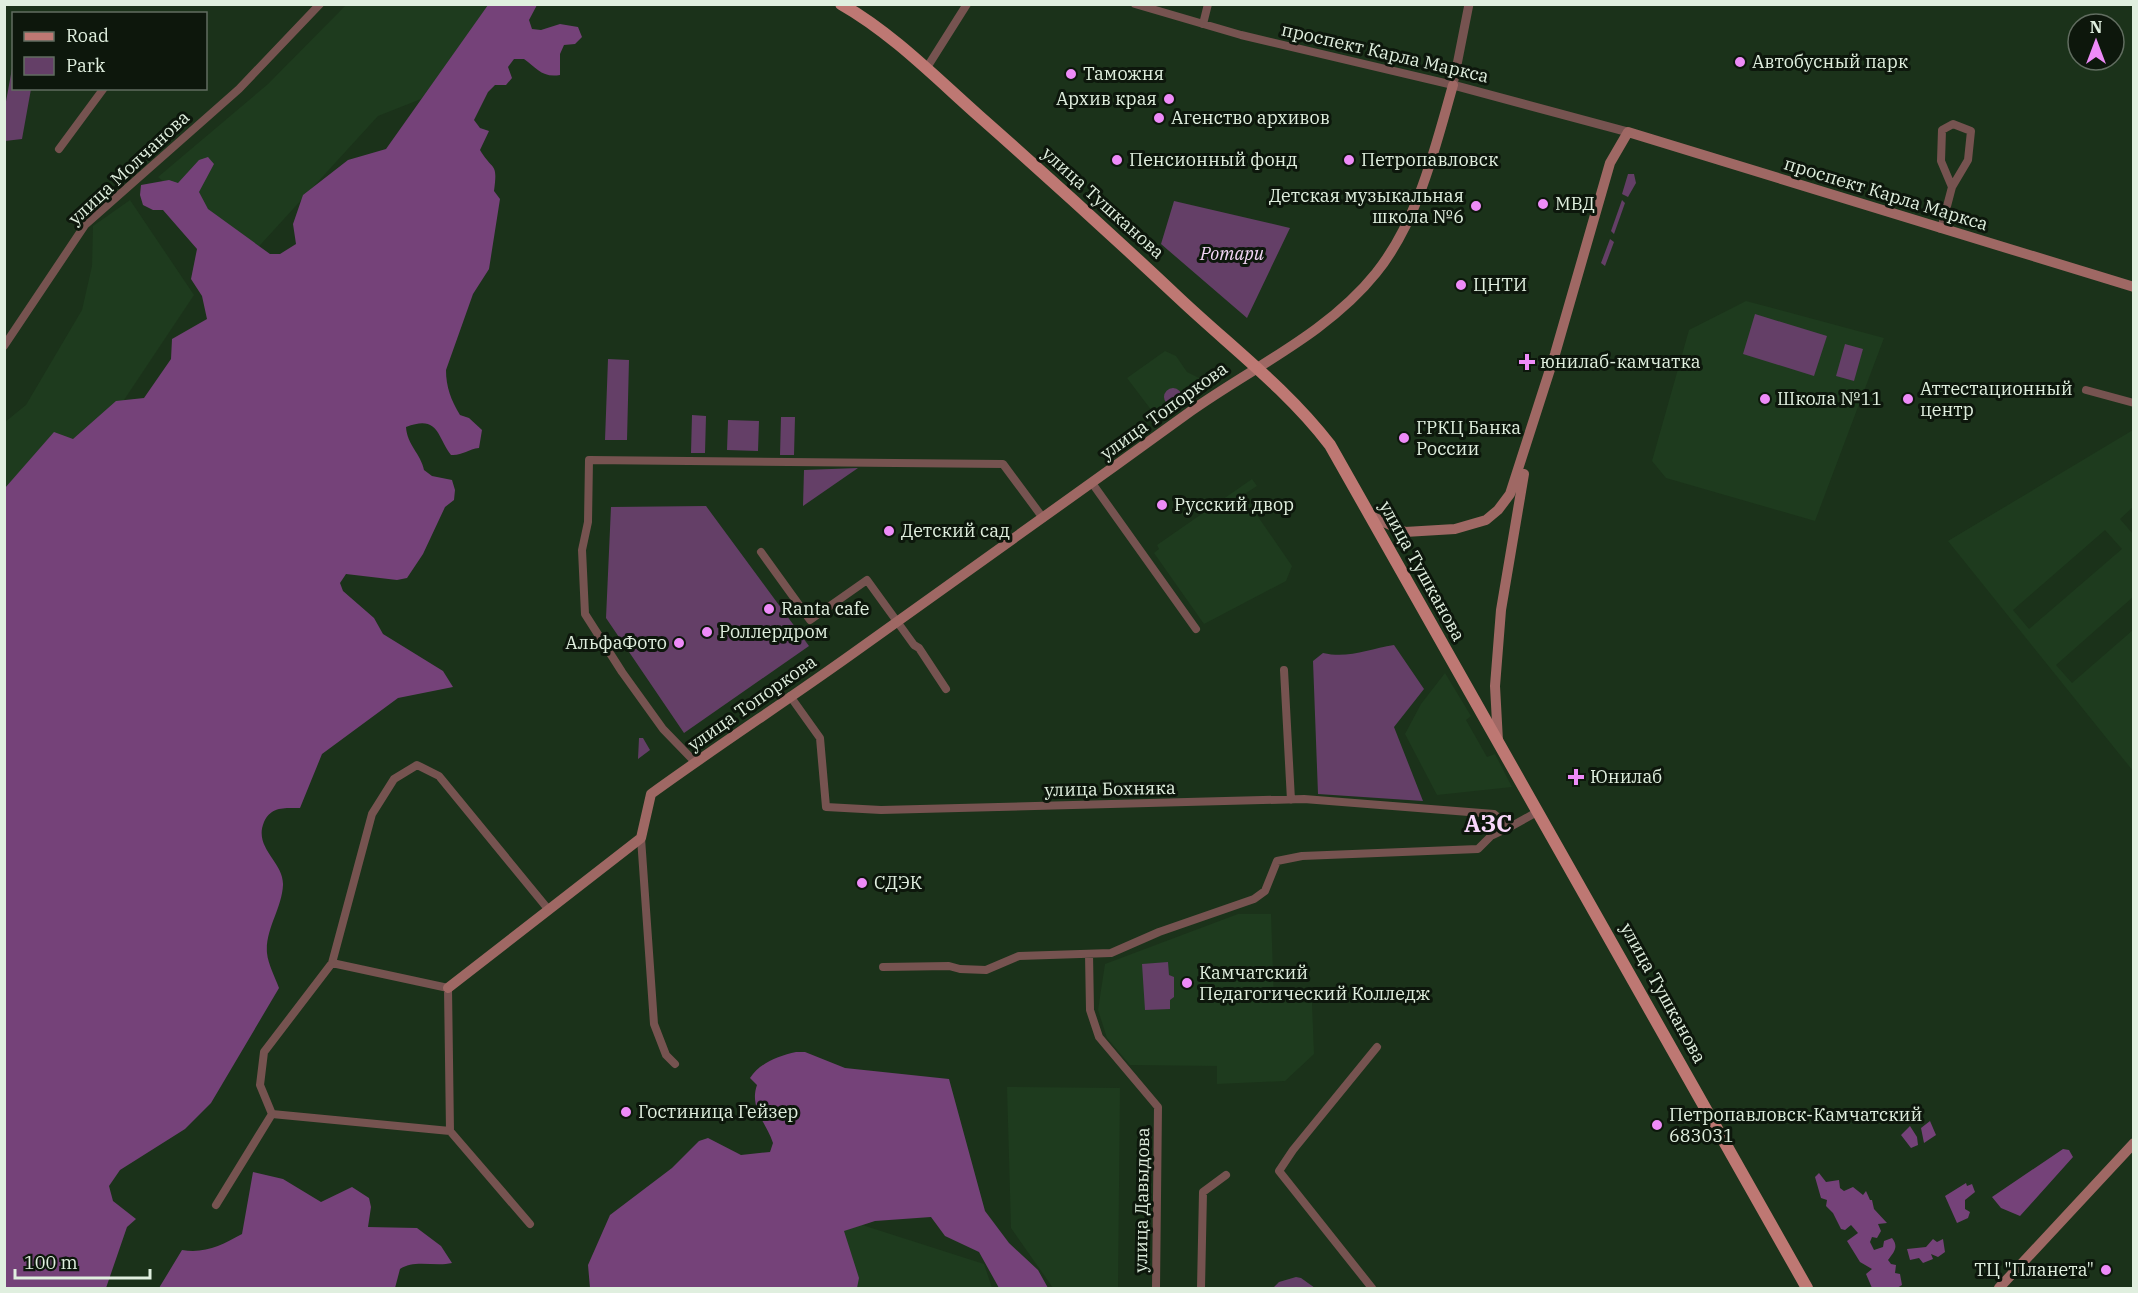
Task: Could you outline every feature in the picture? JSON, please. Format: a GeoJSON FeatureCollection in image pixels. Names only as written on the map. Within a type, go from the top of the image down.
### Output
{"type":"FeatureCollection","features":[{"type":"Feature","properties":{"kind":"main road","name":"улица Тушканова"},"geometry":{"type":"LineString","coordinates":[[841,4],[876,26],[926,69],[1257,367],[1304,412],[1330,445],[1808,1288]]}},
{"type":"Feature","properties":{"kind":"main road","name":"улица Топоркова"},"geometry":{"type":"LineString","coordinates":[[641,838],[651,794],[1330,318],[1379,270],[1397,239],[1417,195],[1453,85]]}},
{"type":"Feature","properties":{"kind":"main road","name":"проспект Карла Маркса"},"geometry":{"type":"LineString","coordinates":[[1628,132],[2133,286]]}},
{"type":"Feature","properties":{"kind":"main road"},"geometry":{"type":"LineString","coordinates":[[1370,514],[1405,532],[1455,529],[1486,520],[1498,510],[1513,488],[1610,163],[1628,132]]}},
{"type":"Feature","properties":{"kind":"main road"},"geometry":{"type":"LineString","coordinates":[[1498,741],[1495,686],[1501,603],[1530,436]]}},
{"type":"Feature","properties":{"kind":"main road"},"geometry":{"type":"LineString","coordinates":[[448,988],[641,838]]}},
{"type":"Feature","properties":{"kind":"main road"},"geometry":{"type":"LineString","coordinates":[[1999,1288],[2133,1143]]}},
{"type":"Feature","properties":{"kind":"street","name":"улица Молчанова"},"geometry":{"type":"LineString","coordinates":[[4,346],[85,225],[240,89],[320,4]]}},
{"type":"Feature","properties":{"kind":"street"},"geometry":{"type":"LineString","coordinates":[[926,69],[967,4]]}},
{"type":"Feature","properties":{"kind":"street","name":"проспект Карла Маркса"},"geometry":{"type":"LineString","coordinates":[[1135,4],[1203,24],[1453,85],[1628,132]]}},
{"type":"Feature","properties":{"kind":"street"},"geometry":{"type":"LineString","coordinates":[[1203,24],[1208,4]]}},
{"type":"Feature","properties":{"kind":"street"},"geometry":{"type":"LineString","coordinates":[[1453,85],[1469,4]]}},
{"type":"Feature","properties":{"kind":"street"},"geometry":{"type":"LineString","coordinates":[[59,149],[103,90]]}},
{"type":"Feature","properties":{"kind":"street"},"geometry":{"type":"LineString","coordinates":[[1941,229],[1952,187],[1968,160],[1971,132],[1953,124],[1942,130],[1941,161],[1952,187]]}},
{"type":"Feature","properties":{"kind":"street"},"geometry":{"type":"LineString","coordinates":[[2086,390],[2133,403]]}},
{"type":"Feature","properties":{"kind":"street"},"geometry":{"type":"LineString","coordinates":[[695,762],[663,729],[622,672],[585,614],[582,550],[588,522],[589,459],[1003,464],[1043,518]]}},
{"type":"Feature","properties":{"kind":"street","name":"улица Топоркова"},"geometry":{"type":"LineString","coordinates":[[1092,483],[1196,629]]}},
{"type":"Feature","properties":{"kind":"street"},"geometry":{"type":"LineString","coordinates":[[761,552],[810,620],[867,580],[914,645],[919,648],[946,688]]}},
{"type":"Feature","properties":{"kind":"street"},"geometry":{"type":"LineString","coordinates":[[1284,669],[1291,800]]}},
{"type":"Feature","properties":{"kind":"street","name":"улица Бохняка"},"geometry":{"type":"LineString","coordinates":[[790,696],[820,738],[826,807],[880,810],[1291,800],[1494,814],[1510,827]]}},
{"type":"Feature","properties":{"kind":"street"},"geometry":{"type":"LineString","coordinates":[[272,1114],[260,1085],[264,1052],[332,963],[372,814],[394,778],[417,765],[439,776],[548,909]]}},
{"type":"Feature","properties":{"kind":"street"},"geometry":{"type":"LineString","coordinates":[[883,967],[949,966],[960,969],[986,970],[1019,956],[1111,953],[1159,932],[1254,899],[1265,891],[1277,861],[1302,856],[1478,849],[1491,836],[1537,812]]}},
{"type":"Feature","properties":{"kind":"street"},"geometry":{"type":"LineString","coordinates":[[641,838],[654,1024],[666,1054],[675,1064]]}},
{"type":"Feature","properties":{"kind":"street","name":"улица Давыдова"},"geometry":{"type":"LineString","coordinates":[[1089,954],[1090,1010],[1098,1036],[1158,1107],[1156,1288]]}},
{"type":"Feature","properties":{"kind":"street"},"geometry":{"type":"LineString","coordinates":[[332,963],[448,988],[450,1131],[530,1224]]}},
{"type":"Feature","properties":{"kind":"street"},"geometry":{"type":"LineString","coordinates":[[1372,1288],[1279,1171],[1293,1150],[1377,1047]]}},
{"type":"Feature","properties":{"kind":"street"},"geometry":{"type":"LineString","coordinates":[[272,1114],[450,1131]]}},
{"type":"Feature","properties":{"kind":"street"},"geometry":{"type":"LineString","coordinates":[[216,1205],[272,1114]]}},
{"type":"Feature","properties":{"kind":"street"},"geometry":{"type":"LineString","coordinates":[[1201,1288],[1203,1192],[1226,1175]]}},
{"type":"Feature","properties":{"kind":"shaded area"},"geometry":{"type":"Polygon","coordinates":[[[346,5],[498,5],[421,99],[378,116],[250,256],[158,177],[268,84],[346,5]]]}},
{"type":"Feature","properties":{"kind":"shaded area"},"geometry":{"type":"Polygon","coordinates":[[[488,5],[537,5],[529,20],[532,29],[541,30],[560,24],[578,27],[582,37],[575,44],[564,45],[560,54],[560,75],[544,74],[524,59],[514,59],[508,67],[512,78],[506,85],[495,85],[488,92],[474,120],[480,128],[489,131],[480,150],[495,171],[494,191],[500,199],[489,269],[473,294],[446,370],[450,393],[460,415],[469,418],[482,430],[479,448],[451,455],[436,429],[431,425],[425,423],[406,427],[409,439],[424,470],[432,476],[452,480],[455,490],[454,500],[445,507],[423,554],[407,578],[397,580],[346,574],[340,583],[343,591],[374,618],[383,634],[443,671],[453,687],[398,698],[322,754],[300,808],[279,809],[270,813],[264,822],[262,840],[279,869],[283,885],[267,944],[269,962],[279,988],[211,1103],[185,1129],[120,1170],[109,1186],[113,1201],[136,1219],[127,1227],[106,1288],[5,1288],[5,488],[54,432],[73,439],[116,401],[144,398],[171,359],[172,339],[207,319],[202,296],[191,279],[197,249],[163,210],[153,210],[143,205],[140,195],[141,185],[169,180],[178,183],[199,160],[208,157],[214,164],[199,192],[208,209],[270,254],[280,254],[296,244],[293,224],[303,195],[348,160],[386,149],[488,5]]]}},
{"type":"Feature","properties":{"kind":"shaded area"},"geometry":{"type":"Polygon","coordinates":[[[130,200],[194,295],[108,424],[5,529],[5,422],[26,405],[82,310],[92,266],[93,226],[130,200]]]}},
{"type":"Feature","properties":{"kind":"shaded area","name":"Школа №11"},"geometry":{"type":"Polygon","coordinates":[[[1746,301],[1884,338],[1815,521],[1666,478],[1652,461],[1689,330],[1746,301]]]}},
{"type":"Feature","properties":{"kind":"shaded area"},"geometry":{"type":"Polygon","coordinates":[[[1165,351],[1176,356],[1187,372],[1207,382],[1158,419],[1127,378],[1165,351]]]}},
{"type":"Feature","properties":{"kind":"shaded area"},"geometry":{"type":"Polygon","coordinates":[[[2133,430],[2133,507],[2120,519],[2133,534],[2133,597],[2056,665],[2072,683],[2133,630],[2133,771],[1948,541],[2133,430]],[[2105,530],[2013,610],[2029,629],[2122,549],[2105,530]]]}},
{"type":"Feature","properties":{"kind":"shaded area"},"geometry":{"type":"Polygon","coordinates":[[[1252,479],[1257,486],[1243,495],[1292,566],[1286,581],[1204,624],[1154,553],[1159,549],[1157,545],[1252,479]]]}},
{"type":"Feature","properties":{"kind":"shaded area"},"geometry":{"type":"Polygon","coordinates":[[[1445,673],[1471,716],[1466,720],[1487,757],[1495,754],[1512,787],[1437,795],[1405,734],[1421,704],[1445,673]]]}},
{"type":"Feature","properties":{"kind":"shaded area","name":"Камчатский Педагогический Колледж"},"geometry":{"type":"Polygon","coordinates":[[[1238,914],[1271,914],[1274,1002],[1312,1003],[1314,1054],[1285,1081],[1217,1084],[1217,1066],[1130,1065],[1107,1038],[1098,1010],[1105,964],[1238,914]]]}},
{"type":"Feature","properties":{"kind":"shaded area"},"geometry":{"type":"Polygon","coordinates":[[[796,1052],[805,1052],[845,1068],[949,1079],[985,1211],[1009,1243],[1038,1270],[1048,1288],[999,1288],[979,1252],[945,1236],[931,1217],[875,1221],[844,1231],[859,1278],[857,1288],[590,1288],[588,1265],[610,1215],[672,1168],[699,1141],[708,1138],[741,1155],[770,1152],[773,1143],[759,1115],[755,1101],[757,1085],[750,1078],[770,1061],[796,1052]]]}},
{"type":"Feature","properties":{"kind":"shaded area"},"geometry":{"type":"Polygon","coordinates":[[[1007,1087],[1120,1088],[1118,1288],[1053,1288],[1011,1228],[1007,1087]]]}},
{"type":"Feature","properties":{"kind":"shaded area"},"geometry":{"type":"Polygon","coordinates":[[[1930,1121],[1936,1135],[1924,1143],[1921,1128],[1930,1121]]]}},
{"type":"Feature","properties":{"kind":"shaded area"},"geometry":{"type":"Polygon","coordinates":[[[1910,1126],[1917,1137],[1918,1145],[1911,1148],[1901,1135],[1910,1126]]]}},
{"type":"Feature","properties":{"kind":"shaded area"},"geometry":{"type":"Polygon","coordinates":[[[2063,1149],[2069,1150],[2073,1157],[2020,1216],[2001,1208],[1992,1197],[2063,1149]]]}},
{"type":"Feature","properties":{"kind":"shaded area"},"geometry":{"type":"Polygon","coordinates":[[[253,1172],[283,1179],[321,1202],[352,1187],[369,1198],[371,1207],[368,1227],[417,1228],[441,1246],[452,1263],[406,1266],[400,1269],[395,1288],[159,1288],[182,1250],[206,1250],[242,1234],[253,1172]]]}},
{"type":"Feature","properties":{"kind":"shaded area"},"geometry":{"type":"Polygon","coordinates":[[[1819,1173],[1826,1182],[1839,1180],[1840,1188],[1844,1191],[1853,1187],[1863,1195],[1866,1191],[1872,1200],[1874,1209],[1887,1223],[1878,1224],[1881,1231],[1877,1238],[1872,1237],[1870,1242],[1874,1250],[1883,1247],[1884,1241],[1892,1238],[1895,1247],[1888,1260],[1891,1264],[1896,1265],[1895,1273],[1900,1274],[1902,1285],[1897,1288],[1872,1288],[1866,1274],[1872,1269],[1860,1262],[1847,1241],[1858,1233],[1851,1225],[1845,1230],[1841,1229],[1833,1213],[1826,1206],[1827,1200],[1821,1198],[1815,1177],[1819,1173]]]}},
{"type":"Feature","properties":{"kind":"shaded area"},"geometry":{"type":"Polygon","coordinates":[[[1966,1183],[1967,1186],[1972,1184],[1975,1192],[1965,1200],[1965,1209],[1970,1212],[1968,1218],[1957,1223],[1945,1196],[1966,1183]]]}},
{"type":"Feature","properties":{"kind":"shaded area"},"geometry":{"type":"Polygon","coordinates":[[[856,1223],[984,1264],[992,1288],[838,1288],[831,1232],[856,1223]]]}},
{"type":"Feature","properties":{"kind":"shaded area"},"geometry":{"type":"Polygon","coordinates":[[[1933,1239],[1937,1242],[1943,1239],[1945,1252],[1938,1257],[1931,1254],[1933,1259],[1923,1263],[1919,1258],[1910,1260],[1907,1249],[1926,1247],[1933,1239]]]}},
{"type":"Feature","properties":{"kind":"green space"},"geometry":{"type":"Polygon","coordinates":[[[12,68],[12,90],[31,90],[22,139],[5,141],[5,107],[12,68]]]}},
{"type":"Feature","properties":{"kind":"green space"},"geometry":{"type":"Polygon","coordinates":[[[1628,174],[1634,174],[1636,183],[1628,197],[1622,194],[1628,174]]]}},
{"type":"Feature","properties":{"kind":"green space"},"geometry":{"type":"Polygon","coordinates":[[[1622,200],[1625,203],[1614,234],[1611,231],[1622,200]]]}},
{"type":"Feature","properties":{"kind":"green space","name":"Ротари"},"geometry":{"type":"Polygon","coordinates":[[[1174,201],[1290,228],[1247,318],[1161,244],[1174,201]]]}},
{"type":"Feature","properties":{"kind":"green space"},"geometry":{"type":"Polygon","coordinates":[[[1610,239],[1614,242],[1605,266],[1601,263],[1610,239]]]}},
{"type":"Feature","properties":{"kind":"green space"},"geometry":{"type":"Polygon","coordinates":[[[1755,314],[1827,336],[1814,376],[1743,354],[1755,314]]]}},
{"type":"Feature","properties":{"kind":"green space"},"geometry":{"type":"Polygon","coordinates":[[[1845,344],[1863,349],[1854,381],[1836,376],[1845,344]]]}},
{"type":"Feature","properties":{"kind":"green space"},"geometry":{"type":"Polygon","coordinates":[[[608,359],[629,360],[627,440],[605,440],[608,359]]]}},
{"type":"Feature","properties":{"kind":"green space"},"geometry":{"type":"Polygon","coordinates":[[[1169,388],[1177,388],[1182,393],[1180,404],[1169,406],[1164,401],[1164,393],[1169,388]]]}},
{"type":"Feature","properties":{"kind":"green space"},"geometry":{"type":"Polygon","coordinates":[[[692,415],[706,416],[705,453],[691,453],[692,415]]]}},
{"type":"Feature","properties":{"kind":"green space"},"geometry":{"type":"Polygon","coordinates":[[[781,417],[795,417],[794,455],[780,455],[781,417]]]}},
{"type":"Feature","properties":{"kind":"green space"},"geometry":{"type":"Polygon","coordinates":[[[728,420],[759,421],[758,451],[727,450],[728,420]]]}},
{"type":"Feature","properties":{"kind":"green space"},"geometry":{"type":"Polygon","coordinates":[[[858,468],[803,506],[804,470],[858,468]]]}},
{"type":"Feature","properties":{"kind":"green space","name":"Роллердром"},"geometry":{"type":"Polygon","coordinates":[[[706,506],[809,646],[684,733],[606,618],[611,507],[706,506]]]}},
{"type":"Feature","properties":{"kind":"green space"},"geometry":{"type":"Polygon","coordinates":[[[1394,645],[1424,689],[1394,727],[1423,801],[1318,794],[1313,661],[1323,653],[1350,654],[1394,645]]]}},
{"type":"Feature","properties":{"kind":"green space"},"geometry":{"type":"Polygon","coordinates":[[[639,738],[643,738],[650,750],[638,759],[639,738]]]}},
{"type":"Feature","properties":{"kind":"green space"},"geometry":{"type":"Polygon","coordinates":[[[1168,962],[1169,975],[1174,977],[1174,997],[1170,1000],[1170,1009],[1145,1010],[1142,964],[1168,962]]]}},
{"type":"Feature","properties":{"kind":"green space"},"geometry":{"type":"Polygon","coordinates":[[[1296,1277],[1315,1288],[1273,1288],[1279,1282],[1296,1277]]]}},
{"type":"Feature","properties":{"kind":"place","name":"Автобусный парк"},"geometry":{"type":"Point","coordinates":[1740,62]}},
{"type":"Feature","properties":{"kind":"place","name":"Таможня"},"geometry":{"type":"Point","coordinates":[1071,74]}},
{"type":"Feature","properties":{"kind":"place","name":"Архив края"},"geometry":{"type":"Point","coordinates":[1169,99]}},
{"type":"Feature","properties":{"kind":"place","name":"Агенство архивов"},"geometry":{"type":"Point","coordinates":[1159,118]}},
{"type":"Feature","properties":{"kind":"place","name":"Пенсионный фонд"},"geometry":{"type":"Point","coordinates":[1117,160]}},
{"type":"Feature","properties":{"kind":"place","name":"Петропавловск"},"geometry":{"type":"Point","coordinates":[1349,160]}},
{"type":"Feature","properties":{"kind":"place","name":"МВД"},"geometry":{"type":"Point","coordinates":[1543,204]}},
{"type":"Feature","properties":{"kind":"place","name":"Детская музыкальная школа №6"},"geometry":{"type":"Point","coordinates":[1476,206]}},
{"type":"Feature","properties":{"kind":"place","name":"ЦНТИ"},"geometry":{"type":"Point","coordinates":[1461,285]}},
{"type":"Feature","properties":{"kind":"place","name":"юнилаб-камчатка"},"geometry":{"type":"Point","coordinates":[1527,362]}},
{"type":"Feature","properties":{"kind":"place","name":"Школа №11"},"geometry":{"type":"Point","coordinates":[1765,399]}},
{"type":"Feature","properties":{"kind":"place","name":"Аттестационный центр"},"geometry":{"type":"Point","coordinates":[1908,399]}},
{"type":"Feature","properties":{"kind":"place","name":"ГРКЦ Банка России"},"geometry":{"type":"Point","coordinates":[1404,438]}},
{"type":"Feature","properties":{"kind":"place","name":"Русский двор"},"geometry":{"type":"Point","coordinates":[1162,505]}},
{"type":"Feature","properties":{"kind":"place","name":"Детский сад"},"geometry":{"type":"Point","coordinates":[889,531]}},
{"type":"Feature","properties":{"kind":"place","name":"Ranta cafe"},"geometry":{"type":"Point","coordinates":[769,609]}},
{"type":"Feature","properties":{"kind":"place","name":"Роллердром"},"geometry":{"type":"Point","coordinates":[707,632]}},
{"type":"Feature","properties":{"kind":"place","name":"АльфаФото"},"geometry":{"type":"Point","coordinates":[679,643]}},
{"type":"Feature","properties":{"kind":"place","name":"Юнилаб"},"geometry":{"type":"Point","coordinates":[1576,777]}},
{"type":"Feature","properties":{"kind":"place","name":"СДЭК"},"geometry":{"type":"Point","coordinates":[862,883]}},
{"type":"Feature","properties":{"kind":"place","name":"Камчатский Педагогический Колледж"},"geometry":{"type":"Point","coordinates":[1187,983]}},
{"type":"Feature","properties":{"kind":"place","name":"Гостиница Гейзер"},"geometry":{"type":"Point","coordinates":[626,1112]}},
{"type":"Feature","properties":{"kind":"place","name":"Петропавловск-Камчатский 683031"},"geometry":{"type":"Point","coordinates":[1657,1125]}},
{"type":"Feature","properties":{"kind":"place","name":"ТЦ \"Планета\""},"geometry":{"type":"Point","coordinates":[2106,1270]}},
{"type":"Feature","properties":{"kind":"district","name":"АЗС"},"geometry":{"type":"Point","coordinates":[1488,824]}}]}
